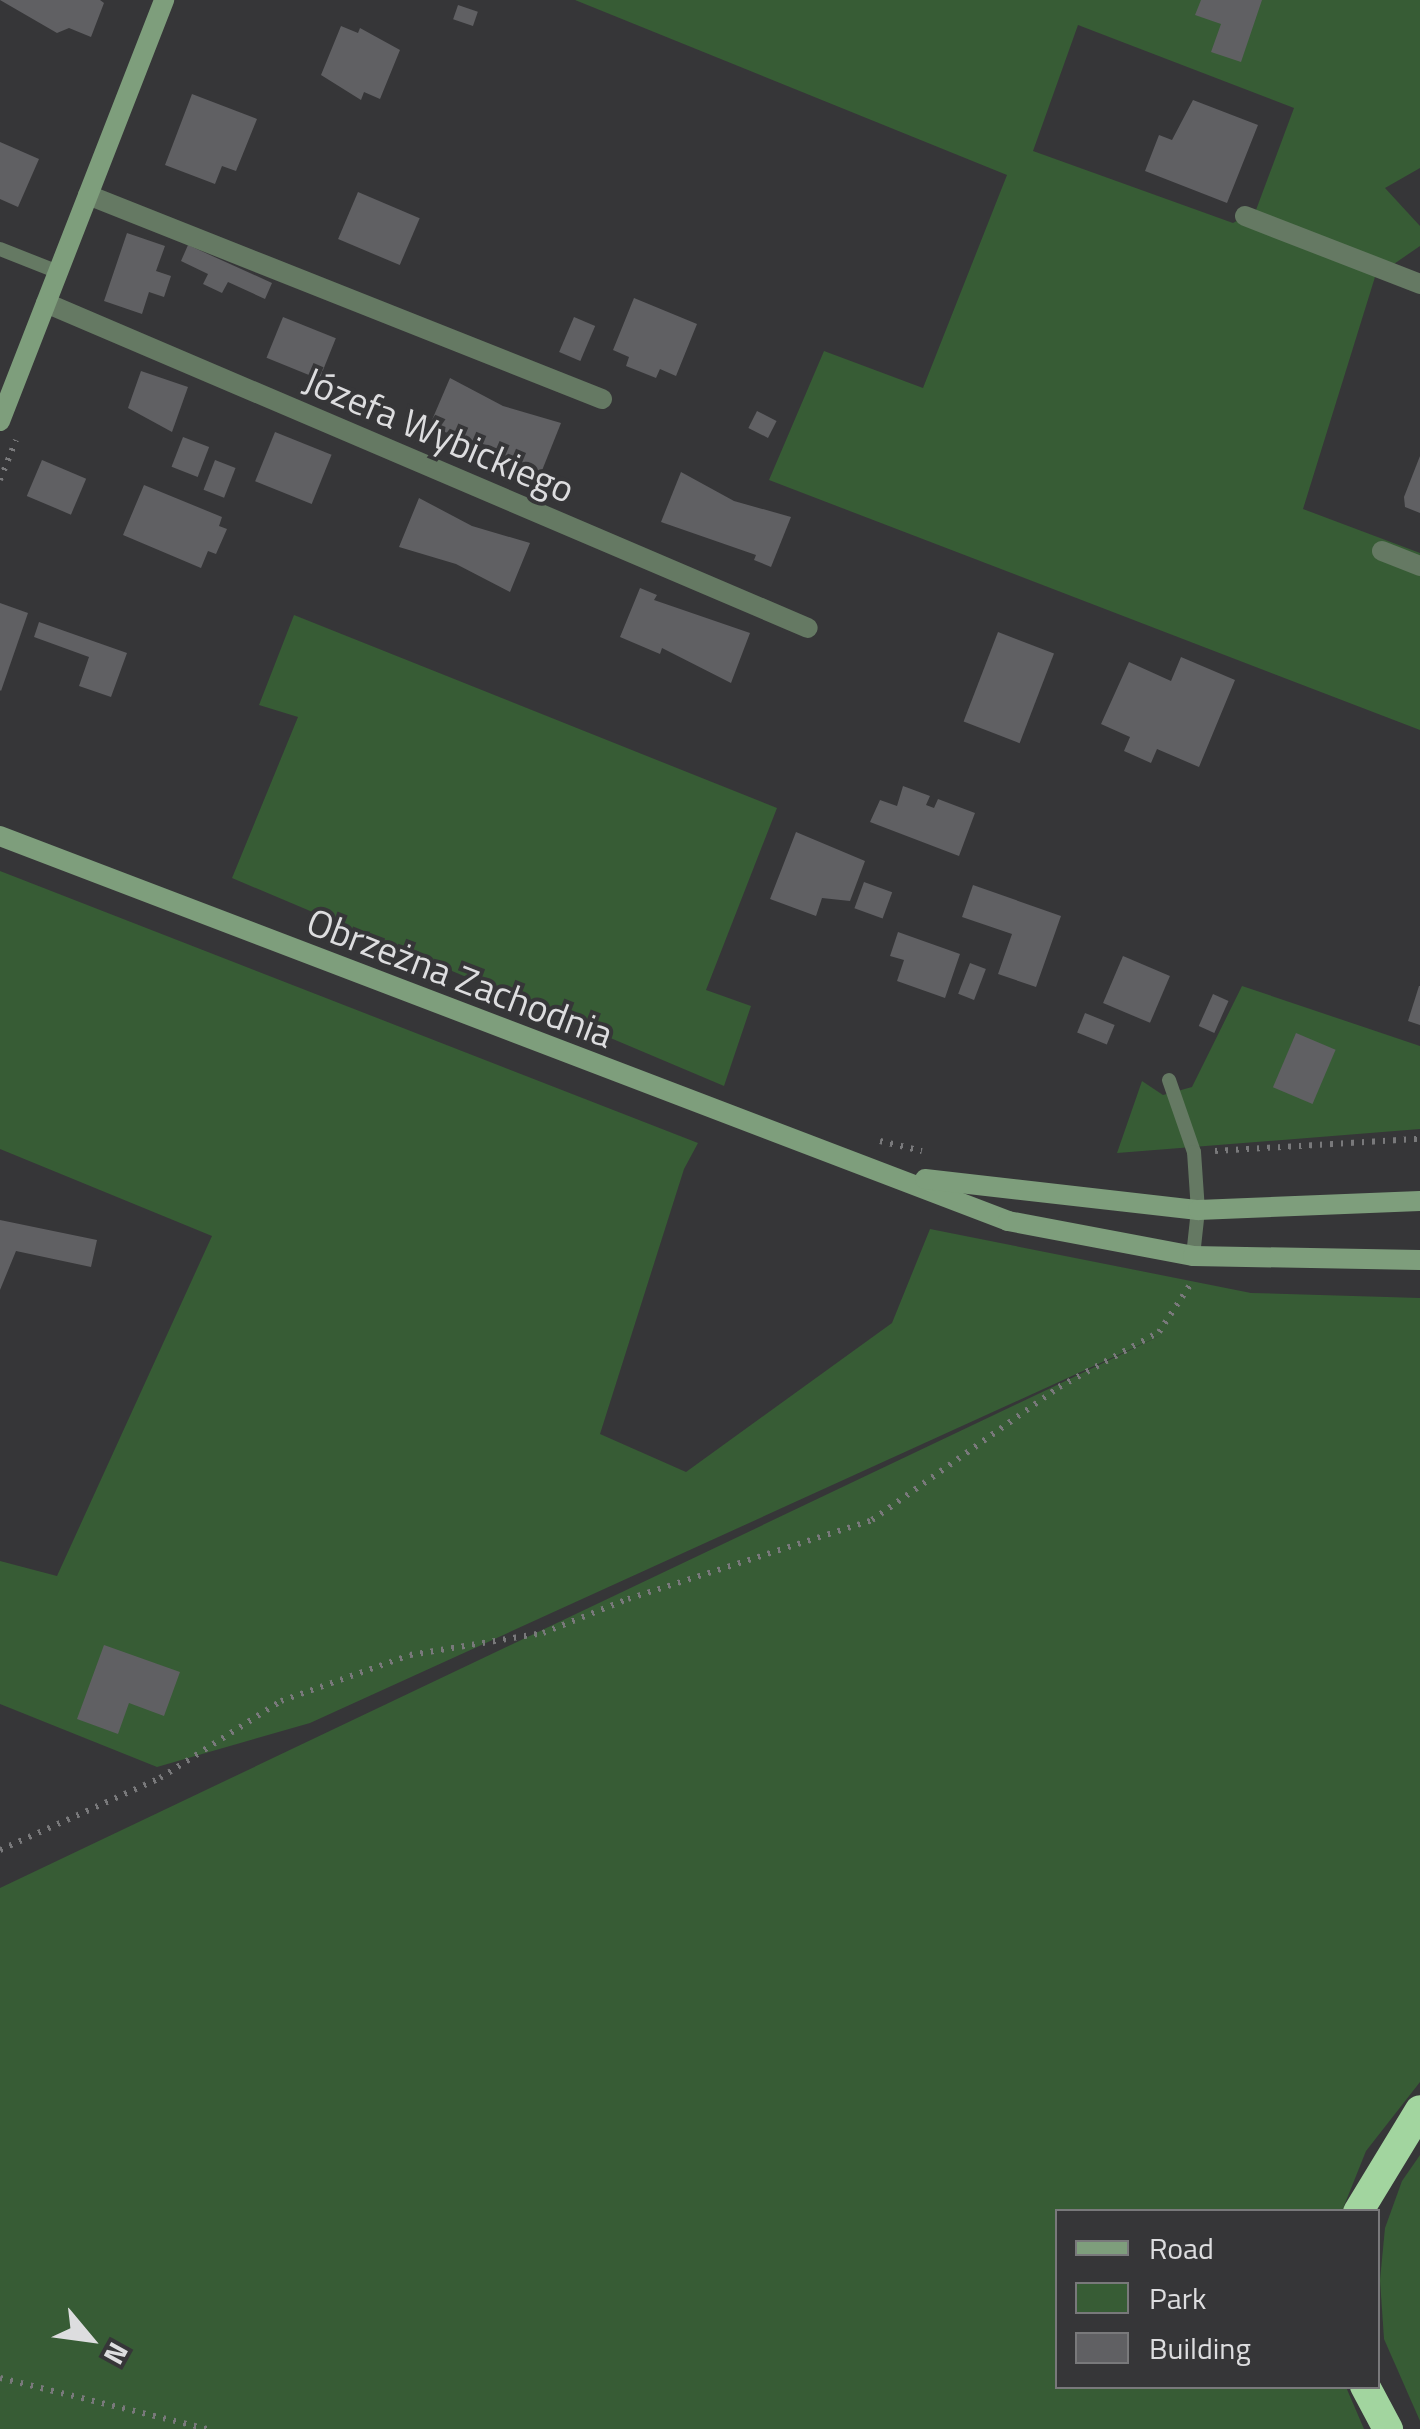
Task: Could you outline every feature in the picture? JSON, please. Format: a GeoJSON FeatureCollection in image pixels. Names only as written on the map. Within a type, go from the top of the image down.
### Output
{"type":"FeatureCollection","features":[{"type":"Feature","properties":{"kind":"highway"},"geometry":{"type":"LineString","coordinates":[[1360,2209],[1420,2110]]}},
{"type":"Feature","properties":{"kind":"highway"},"geometry":{"type":"LineString","coordinates":[[1367,2389],[1388,2429]]}},
{"type":"Feature","properties":{"kind":"street"},"geometry":{"type":"LineString","coordinates":[[0,421],[164,0]]}},
{"type":"Feature","properties":{"kind":"street"},"geometry":{"type":"LineString","coordinates":[[88,194],[602,400]]}},
{"type":"Feature","properties":{"kind":"street"},"geometry":{"type":"LineString","coordinates":[[1245,216],[1420,284]]}},
{"type":"Feature","properties":{"kind":"street","name":"Józefa Wybickiego"},"geometry":{"type":"LineString","coordinates":[[46,303],[808,628]]}},
{"type":"Feature","properties":{"kind":"street"},"geometry":{"type":"LineString","coordinates":[[1382,552],[1420,566]]}},
{"type":"Feature","properties":{"kind":"street","name":"Obrzeżna Zachodnia"},"geometry":{"type":"LineString","coordinates":[[0,836],[314,961],[898,1176],[1008,1221],[1193,1256],[1420,1260]]}},
{"type":"Feature","properties":{"kind":"street","name":"Obrzeżna Zachodnia"},"geometry":{"type":"LineString","coordinates":[[898,1176],[1198,1210],[1420,1201]]}},
{"type":"Feature","properties":{"kind":"lane"},"geometry":{"type":"LineString","coordinates":[[0,249],[58,272]]}},
{"type":"Feature","properties":{"kind":"lane"},"geometry":{"type":"LineString","coordinates":[[1169,1080],[1194,1152],[1198,1210],[1193,1256]]}},
{"type":"Feature","properties":{"kind":"path"},"geometry":{"type":"LineString","coordinates":[[0,480],[16,437]]}},
{"type":"Feature","properties":{"kind":"path"},"geometry":{"type":"LineString","coordinates":[[1194,1152],[1420,1139]]}},
{"type":"Feature","properties":{"kind":"path"},"geometry":{"type":"LineString","coordinates":[[875,1140],[942,1156]]}},
{"type":"Feature","properties":{"kind":"path"},"geometry":{"type":"LineString","coordinates":[[0,1850],[160,1778],[281,1701],[410,1655],[544,1634],[628,1599],[872,1520],[1059,1387],[1159,1332],[1192,1289],[1193,1256]]}},
{"type":"Feature","properties":{"kind":"path"},"geometry":{"type":"LineString","coordinates":[[0,2378],[208,2429]]}},
{"type":"Feature","properties":{"kind":"green space"},"geometry":{"type":"Polygon","coordinates":[[[575,0],[1420,0],[1420,168],[1385,188],[1420,226],[1420,246],[1375,277],[1303,509],[1420,553],[1420,730],[769,480],[824,351],[923,388],[1007,175],[575,0]],[[1078,25],[1033,151],[1233,223],[1256,210],[1294,108],[1078,25]]]}},
{"type":"Feature","properties":{"kind":"green space"},"geometry":{"type":"Polygon","coordinates":[[[294,615],[777,808],[706,990],[751,1006],[724,1086],[232,878],[298,717],[259,705],[294,615]]]}},
{"type":"Feature","properties":{"kind":"green space"},"geometry":{"type":"Polygon","coordinates":[[[0,871],[698,1143],[684,1169],[600,1434],[686,1472],[892,1323],[930,1229],[1251,1293],[1420,1298],[1420,2082],[1366,2151],[1343,2209],[1055,2209],[1055,2389],[1347,2389],[1364,2429],[0,2429],[0,1888],[1164,1334],[310,1723],[157,1767],[0,1704],[0,1561],[57,1576],[212,1236],[0,1149],[0,871]]]}},
{"type":"Feature","properties":{"kind":"green space"},"geometry":{"type":"Polygon","coordinates":[[[1242,986],[1420,1046],[1420,1129],[1117,1153],[1142,1081],[1163,1095],[1192,1087],[1242,986]]]}},
{"type":"Feature","properties":{"kind":"green space"},"geometry":{"type":"Polygon","coordinates":[[[1420,2155],[1420,2421],[1384,2339],[1380,2280],[1385,2228],[1402,2181],[1420,2155]]]}},
{"type":"Feature","properties":{"kind":"building"},"geometry":{"type":"Polygon","coordinates":[[[0,0],[104,3],[91,37],[69,28],[57,33],[0,0]]]}},
{"type":"Feature","properties":{"kind":"building"},"geometry":{"type":"Polygon","coordinates":[[[1201,0],[1262,0],[1241,62],[1211,52],[1221,24],[1195,15],[1201,0]]]}},
{"type":"Feature","properties":{"kind":"building"},"geometry":{"type":"Polygon","coordinates":[[[458,5],[478,12],[473,26],[453,19],[458,5]]]}},
{"type":"Feature","properties":{"kind":"building"},"geometry":{"type":"Polygon","coordinates":[[[341,26],[358,33],[360,28],[400,50],[380,99],[364,92],[361,100],[321,75],[341,26]]]}},
{"type":"Feature","properties":{"kind":"building"},"geometry":{"type":"Polygon","coordinates":[[[192,94],[257,119],[236,171],[222,166],[215,184],[165,165],[192,94]]]}},
{"type":"Feature","properties":{"kind":"building"},"geometry":{"type":"Polygon","coordinates":[[[1193,100],[1258,125],[1227,203],[1145,171],[1159,135],[1172,140],[1193,100]]]}},
{"type":"Feature","properties":{"kind":"building"},"geometry":{"type":"Polygon","coordinates":[[[0,142],[39,159],[18,207],[0,199],[0,142]]]}},
{"type":"Feature","properties":{"kind":"building"},"geometry":{"type":"Polygon","coordinates":[[[358,192],[420,218],[400,265],[338,239],[358,192]]]}},
{"type":"Feature","properties":{"kind":"building"},"geometry":{"type":"Polygon","coordinates":[[[127,233],[165,246],[156,271],[171,276],[164,297],[149,292],[142,314],[104,301],[127,233]]]}},
{"type":"Feature","properties":{"kind":"building"},"geometry":{"type":"Polygon","coordinates":[[[188,245],[272,283],[265,299],[228,282],[222,293],[203,284],[208,274],[181,261],[188,245]]]}},
{"type":"Feature","properties":{"kind":"building"},"geometry":{"type":"Polygon","coordinates":[[[634,298],[697,324],[676,376],[660,369],[656,378],[626,366],[629,357],[613,350],[634,298]]]}},
{"type":"Feature","properties":{"kind":"building"},"geometry":{"type":"Polygon","coordinates":[[[283,317],[336,338],[319,379],[267,358],[283,317]]]}},
{"type":"Feature","properties":{"kind":"building"},"geometry":{"type":"Polygon","coordinates":[[[574,317],[595,326],[580,361],[559,352],[574,317]]]}},
{"type":"Feature","properties":{"kind":"building"},"geometry":{"type":"Polygon","coordinates":[[[141,371],[188,387],[172,432],[128,408],[141,371]]]}},
{"type":"Feature","properties":{"kind":"building"},"geometry":{"type":"Polygon","coordinates":[[[450,378],[503,406],[561,423],[541,473],[500,456],[502,450],[429,427],[450,378]]]}},
{"type":"Feature","properties":{"kind":"building"},"geometry":{"type":"Polygon","coordinates":[[[757,411],[777,421],[768,438],[748,428],[757,411]]]}},
{"type":"Feature","properties":{"kind":"building"},"geometry":{"type":"Polygon","coordinates":[[[275,432],[332,455],[312,504],[255,481],[275,432]]]}},
{"type":"Feature","properties":{"kind":"building"},"geometry":{"type":"Polygon","coordinates":[[[183,437],[209,447],[198,477],[172,467],[183,437]]]}},
{"type":"Feature","properties":{"kind":"building"},"geometry":{"type":"Polygon","coordinates":[[[1420,456],[1420,513],[1405,507],[1404,497],[1420,456]]]}},
{"type":"Feature","properties":{"kind":"building"},"geometry":{"type":"Polygon","coordinates":[[[42,460],[86,479],[71,515],[27,496],[42,460]]]}},
{"type":"Feature","properties":{"kind":"building"},"geometry":{"type":"Polygon","coordinates":[[[215,460],[236,468],[224,498],[204,490],[215,460]]]}},
{"type":"Feature","properties":{"kind":"building"},"geometry":{"type":"Polygon","coordinates":[[[681,472],[734,501],[791,517],[771,567],[754,560],[756,555],[661,522],[681,472]]]}},
{"type":"Feature","properties":{"kind":"building"},"geometry":{"type":"Polygon","coordinates":[[[144,485],[222,517],[219,526],[227,529],[216,554],[208,551],[201,568],[123,535],[144,485]]]}},
{"type":"Feature","properties":{"kind":"building"},"geometry":{"type":"Polygon","coordinates":[[[419,498],[472,526],[530,543],[510,592],[456,564],[399,547],[419,498]]]}},
{"type":"Feature","properties":{"kind":"building"},"geometry":{"type":"Polygon","coordinates":[[[640,588],[657,595],[654,600],[750,633],[731,683],[662,648],[660,654],[620,637],[640,588]]]}},
{"type":"Feature","properties":{"kind":"building"},"geometry":{"type":"Polygon","coordinates":[[[0,603],[28,613],[1,691],[0,690],[0,603]]]}},
{"type":"Feature","properties":{"kind":"building"},"geometry":{"type":"Polygon","coordinates":[[[39,622],[127,653],[111,697],[79,686],[89,657],[34,637],[39,622]]]}},
{"type":"Feature","properties":{"kind":"building"},"geometry":{"type":"Polygon","coordinates":[[[998,632],[1054,654],[1020,743],[964,722],[998,632]]]}},
{"type":"Feature","properties":{"kind":"building"},"geometry":{"type":"Polygon","coordinates":[[[1181,657],[1235,680],[1199,767],[1157,749],[1151,763],[1124,751],[1130,737],[1101,724],[1129,662],[1171,681],[1181,657]]]}},
{"type":"Feature","properties":{"kind":"building"},"geometry":{"type":"Polygon","coordinates":[[[903,786],[930,796],[926,805],[934,808],[938,799],[975,813],[959,856],[870,822],[880,800],[897,806],[903,786]]]}},
{"type":"Feature","properties":{"kind":"building"},"geometry":{"type":"Polygon","coordinates":[[[796,832],[865,861],[850,901],[822,898],[816,916],[770,899],[796,832]]]}},
{"type":"Feature","properties":{"kind":"building"},"geometry":{"type":"Polygon","coordinates":[[[864,882],[892,892],[883,919],[854,908],[864,882]]]}},
{"type":"Feature","properties":{"kind":"building"},"geometry":{"type":"Polygon","coordinates":[[[973,885],[1061,916],[1036,987],[998,974],[1012,934],[962,917],[973,885]]]}},
{"type":"Feature","properties":{"kind":"building"},"geometry":{"type":"Polygon","coordinates":[[[898,932],[960,954],[945,998],[897,981],[904,960],[890,956],[898,932]]]}},
{"type":"Feature","properties":{"kind":"building"},"geometry":{"type":"Polygon","coordinates":[[[1123,956],[1170,976],[1150,1023],[1103,1003],[1123,956]]]}},
{"type":"Feature","properties":{"kind":"building"},"geometry":{"type":"Polygon","coordinates":[[[970,963],[986,969],[974,1000],[958,994],[970,963]]]}},
{"type":"Feature","properties":{"kind":"building"},"geometry":{"type":"Polygon","coordinates":[[[1420,986],[1420,1025],[1408,1021],[1420,986]]]}},
{"type":"Feature","properties":{"kind":"building"},"geometry":{"type":"Polygon","coordinates":[[[1213,994],[1229,1001],[1214,1033],[1199,1026],[1213,994]]]}},
{"type":"Feature","properties":{"kind":"building"},"geometry":{"type":"Polygon","coordinates":[[[1085,1013],[1115,1025],[1107,1044],[1077,1032],[1085,1013]]]}},
{"type":"Feature","properties":{"kind":"building"},"geometry":{"type":"Polygon","coordinates":[[[1296,1033],[1336,1050],[1313,1104],[1273,1087],[1296,1033]]]}},
{"type":"Feature","properties":{"kind":"building"},"geometry":{"type":"Polygon","coordinates":[[[0,1220],[97,1240],[91,1267],[16,1251],[0,1290],[0,1220]]]}},
{"type":"Feature","properties":{"kind":"building"},"geometry":{"type":"Polygon","coordinates":[[[104,1645],[180,1672],[164,1716],[129,1703],[118,1734],[77,1719],[104,1645]]]}}]}
